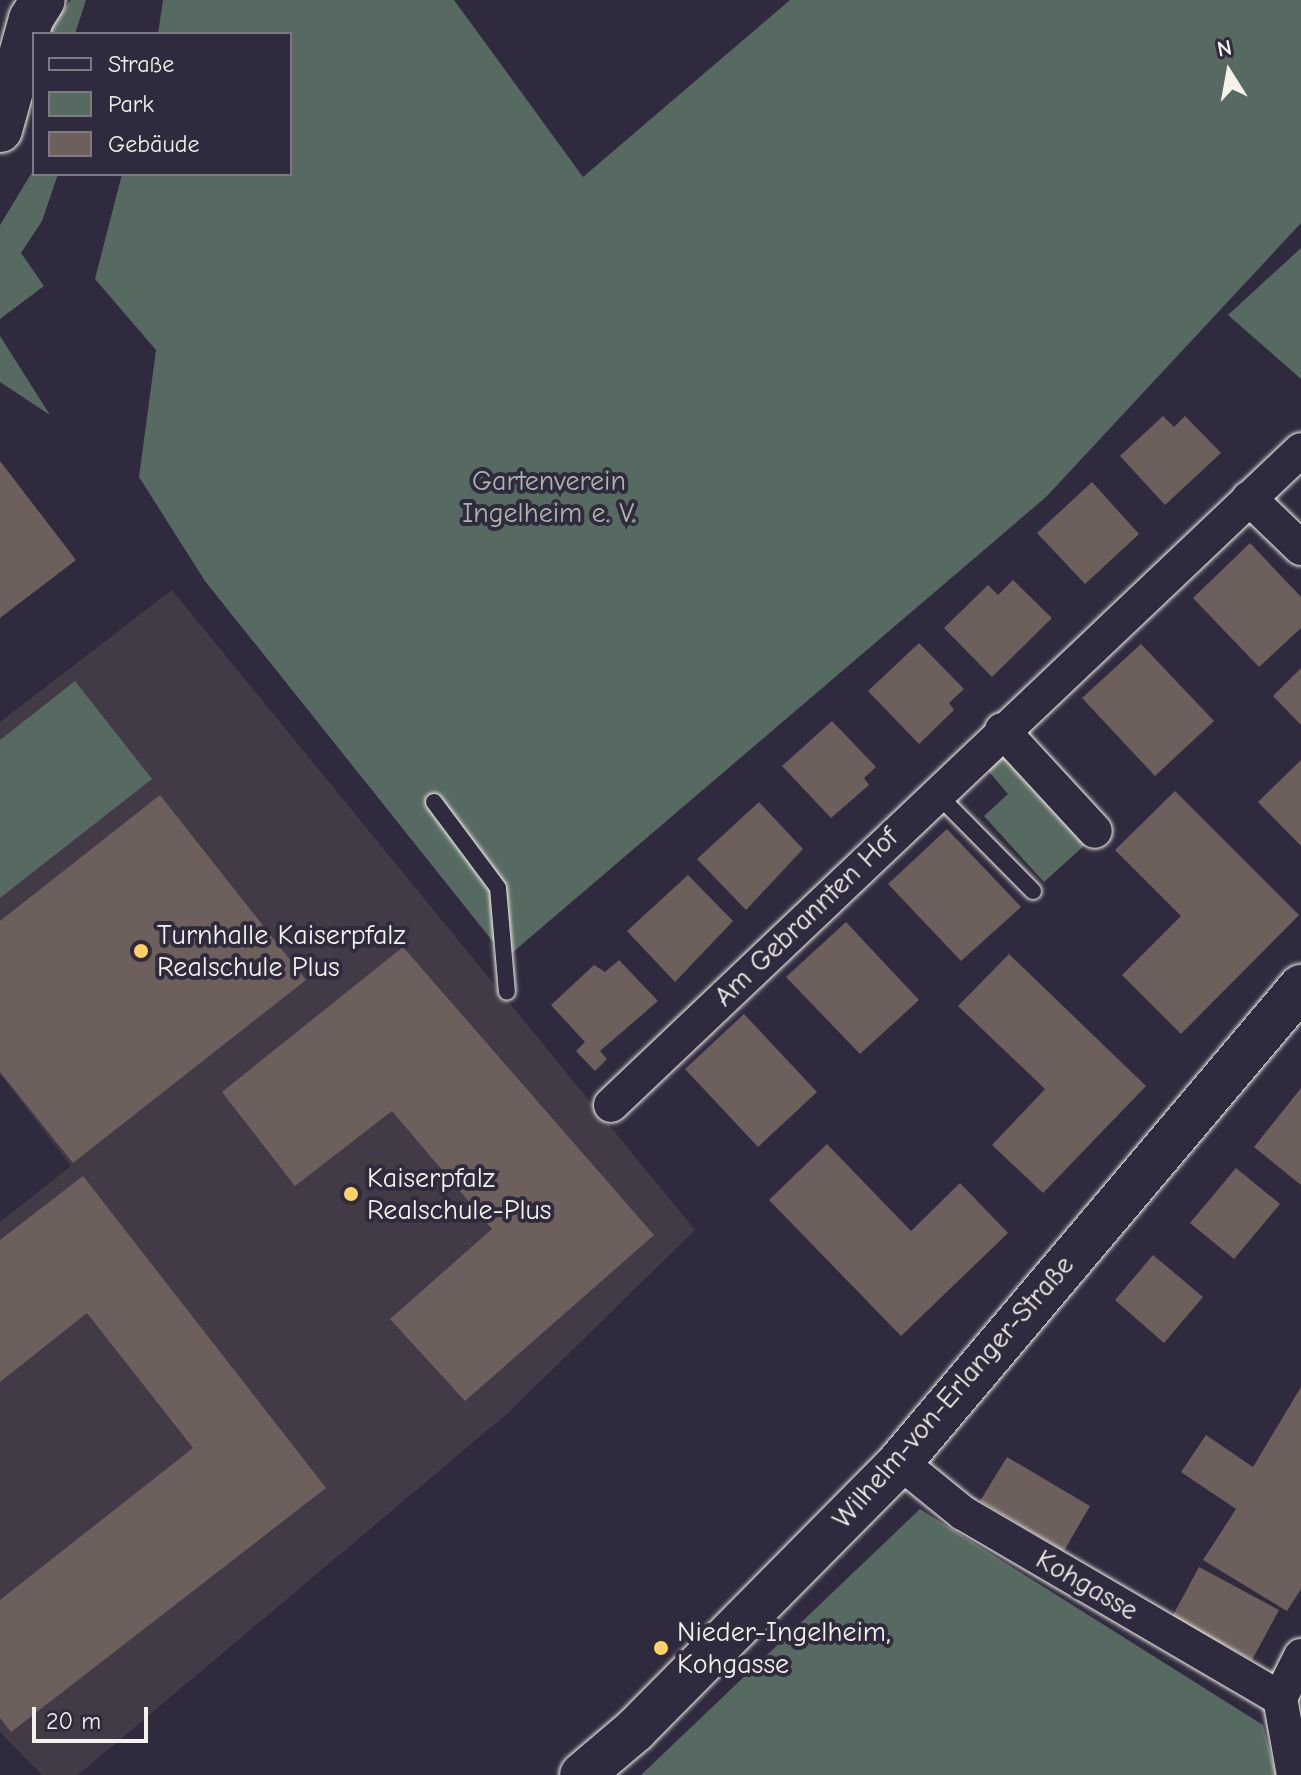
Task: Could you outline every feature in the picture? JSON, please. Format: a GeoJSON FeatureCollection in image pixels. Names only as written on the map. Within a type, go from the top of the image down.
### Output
{"type":"FeatureCollection","features":[{"type":"Feature","properties":{"kind":"main road"},"geometry":{"type":"LineString","coordinates":[[0,12],[42,0]]}},
{"type":"Feature","properties":{"kind":"main road"},"geometry":{"type":"LineString","coordinates":[[0,130],[31,19],[42,0]]}},
{"type":"Feature","properties":{"kind":"main road","name":"Wilhelm-von-Erlanger-Straße"},"geometry":{"type":"LineString","coordinates":[[582,1775],[635,1730],[900,1462],[1301,987]]}},
{"type":"Feature","properties":{"kind":"street","name":"Am Gebrannten Hof"},"geometry":{"type":"LineString","coordinates":[[611,1105],[1002,730],[1301,450]]}},
{"type":"Feature","properties":{"kind":"street"},"geometry":{"type":"LineString","coordinates":[[1249,498],[1301,548]]}},
{"type":"Feature","properties":{"kind":"street"},"geometry":{"type":"LineString","coordinates":[[1002,730],[1095,831]]}},
{"type":"Feature","properties":{"kind":"street","name":"Kohgasse"},"geometry":{"type":"LineString","coordinates":[[900,1462],[963,1513],[1288,1709]]}},
{"type":"Feature","properties":{"kind":"street"},"geometry":{"type":"LineString","coordinates":[[1294,1775],[1288,1709],[1301,1656]]}},
{"type":"Feature","properties":{"kind":"lane"},"geometry":{"type":"LineString","coordinates":[[936,793],[1033,891]]}},
{"type":"Feature","properties":{"kind":"lane"},"geometry":{"type":"LineString","coordinates":[[434,802],[498,888],[507,992]]}},
{"type":"Feature","properties":{"kind":"shaded area","name":"Kaiserpfalz Realschule-Plus"},"geometry":{"type":"Polygon","coordinates":[[[172,590],[695,1230],[509,1412],[78,1775],[42,1775],[0,1732],[0,1222],[71,1166],[0,1074],[0,722],[172,590]]]}},
{"type":"Feature","properties":{"kind":"green space"},"geometry":{"type":"Polygon","coordinates":[[[71,0],[86,0],[76,32],[47,32],[71,0]]]}},
{"type":"Feature","properties":{"kind":"green space","name":"Gartenverein Ingelheim e. V."},"geometry":{"type":"Polygon","coordinates":[[[163,0],[454,0],[583,177],[790,0],[1301,0],[1301,223],[1046,497],[506,958],[205,581],[139,477],[156,350],[95,279],[121,176],[292,176],[292,32],[158,32],[163,0]]]}},
{"type":"Feature","properties":{"kind":"green space"},"geometry":{"type":"Polygon","coordinates":[[[32,172],[32,176],[57,176],[42,221],[21,253],[44,286],[0,319],[0,225],[32,172]]]}},
{"type":"Feature","properties":{"kind":"green space"},"geometry":{"type":"Polygon","coordinates":[[[1301,248],[1301,379],[1228,315],[1301,248]]]}},
{"type":"Feature","properties":{"kind":"green space"},"geometry":{"type":"Polygon","coordinates":[[[0,336],[50,415],[0,382],[0,336]]]}},
{"type":"Feature","properties":{"kind":"green space"},"geometry":{"type":"Polygon","coordinates":[[[75,681],[152,779],[0,898],[0,740],[75,681]]]}},
{"type":"Feature","properties":{"kind":"green space"},"geometry":{"type":"Polygon","coordinates":[[[1003,751],[1087,843],[1044,882],[984,816],[1008,794],[985,767],[1003,751]]]}},
{"type":"Feature","properties":{"kind":"green space"},"geometry":{"type":"Polygon","coordinates":[[[920,1509],[1263,1725],[1276,1775],[641,1775],[920,1509]]]}},
{"type":"Feature","properties":{"kind":"building"},"geometry":{"type":"Polygon","coordinates":[[[1163,416],[1174,427],[1185,416],[1221,453],[1165,505],[1120,456],[1163,416]]]}},
{"type":"Feature","properties":{"kind":"building"},"geometry":{"type":"Polygon","coordinates":[[[0,461],[76,560],[0,618],[0,461]]]}},
{"type":"Feature","properties":{"kind":"building"},"geometry":{"type":"Polygon","coordinates":[[[1092,482],[1139,534],[1085,584],[1037,533],[1092,482]]]}},
{"type":"Feature","properties":{"kind":"building"},"geometry":{"type":"Polygon","coordinates":[[[1250,543],[1301,597],[1301,628],[1259,667],[1193,598],[1250,543]]]}},
{"type":"Feature","properties":{"kind":"building"},"geometry":{"type":"Polygon","coordinates":[[[1013,580],[1052,618],[992,677],[944,628],[988,585],[998,595],[1013,580]]]}},
{"type":"Feature","properties":{"kind":"building"},"geometry":{"type":"Polygon","coordinates":[[[919,643],[964,689],[949,703],[954,710],[919,744],[868,691],[919,643]]]}},
{"type":"Feature","properties":{"kind":"building"},"geometry":{"type":"Polygon","coordinates":[[[1141,644],[1214,721],[1155,776],[1082,698],[1141,644]]]}},
{"type":"Feature","properties":{"kind":"building"},"geometry":{"type":"Polygon","coordinates":[[[1301,668],[1301,725],[1273,696],[1301,668]]]}},
{"type":"Feature","properties":{"kind":"building"},"geometry":{"type":"Polygon","coordinates":[[[832,721],[876,767],[864,778],[869,785],[831,818],[782,766],[832,721]]]}},
{"type":"Feature","properties":{"kind":"building"},"geometry":{"type":"Polygon","coordinates":[[[1301,760],[1301,846],[1258,802],[1301,760]]]}},
{"type":"Feature","properties":{"kind":"building"},"geometry":{"type":"Polygon","coordinates":[[[1175,791],[1299,915],[1181,1034],[1122,975],[1181,916],[1115,850],[1175,791]]]}},
{"type":"Feature","properties":{"kind":"building","name":"Turnhalle Kaiserpfalz Realschule Plus"},"geometry":{"type":"Polygon","coordinates":[[[160,795],[306,980],[73,1163],[0,1072],[0,921],[160,795]]]}},
{"type":"Feature","properties":{"kind":"building"},"geometry":{"type":"Polygon","coordinates":[[[759,802],[803,849],[746,910],[697,859],[759,802]]]}},
{"type":"Feature","properties":{"kind":"building"},"geometry":{"type":"Polygon","coordinates":[[[947,829],[1021,907],[961,961],[888,884],[947,829]]]}},
{"type":"Feature","properties":{"kind":"building"},"geometry":{"type":"Polygon","coordinates":[[[688,875],[733,921],[675,982],[627,931],[688,875]]]}},
{"type":"Feature","properties":{"kind":"building"},"geometry":{"type":"Polygon","coordinates":[[[846,922],[919,1000],[860,1054],[786,977],[846,922]]]}},
{"type":"Feature","properties":{"kind":"building"},"geometry":{"type":"Polygon","coordinates":[[[403,947],[654,1235],[465,1401],[390,1319],[492,1229],[392,1111],[295,1186],[222,1092],[403,947]]]}},
{"type":"Feature","properties":{"kind":"building"},"geometry":{"type":"Polygon","coordinates":[[[1009,954],[1146,1086],[1043,1193],[992,1145],[1045,1089],[958,1006],[1009,954]]]}},
{"type":"Feature","properties":{"kind":"building"},"geometry":{"type":"Polygon","coordinates":[[[619,960],[658,1001],[600,1051],[607,1059],[595,1071],[576,1051],[585,1042],[551,1005],[594,965],[605,972],[619,960]]]}},
{"type":"Feature","properties":{"kind":"building"},"geometry":{"type":"Polygon","coordinates":[[[744,1014],[817,1092],[758,1147],[685,1069],[744,1014]]]}},
{"type":"Feature","properties":{"kind":"building"},"geometry":{"type":"Polygon","coordinates":[[[1301,1088],[1301,1185],[1254,1147],[1301,1088]]]}},
{"type":"Feature","properties":{"kind":"building"},"geometry":{"type":"Polygon","coordinates":[[[827,1144],[911,1231],[960,1183],[1008,1233],[901,1336],[769,1200],[827,1144]]]}},
{"type":"Feature","properties":{"kind":"building"},"geometry":{"type":"Polygon","coordinates":[[[1236,1168],[1280,1204],[1234,1259],[1190,1223],[1236,1168]]]}},
{"type":"Feature","properties":{"kind":"building"},"geometry":{"type":"Polygon","coordinates":[[[83,1176],[326,1488],[11,1732],[0,1718],[0,1600],[193,1448],[87,1313],[0,1382],[0,1240],[83,1176]]]}},
{"type":"Feature","properties":{"kind":"building"},"geometry":{"type":"Polygon","coordinates":[[[1153,1255],[1203,1297],[1164,1343],[1115,1300],[1153,1255]]]}},
{"type":"Feature","properties":{"kind":"building"},"geometry":{"type":"Polygon","coordinates":[[[1301,1387],[1301,1589],[1287,1611],[1203,1560],[1236,1509],[1181,1472],[1206,1435],[1253,1467],[1301,1387]]]}},
{"type":"Feature","properties":{"kind":"building"},"geometry":{"type":"Polygon","coordinates":[[[1007,1457],[1090,1506],[1064,1551],[980,1501],[1007,1457]]]}},
{"type":"Feature","properties":{"kind":"building"},"geometry":{"type":"Polygon","coordinates":[[[1199,1567],[1279,1610],[1252,1660],[1172,1617],[1199,1567]]]}},
{"type":"Feature","properties":{"kind":"place","name":"Turnhalle Kaiserpfalz Realschule Plus"},"geometry":{"type":"Point","coordinates":[141,951]}},
{"type":"Feature","properties":{"kind":"place","name":"Kaiserpfalz Realschule-Plus"},"geometry":{"type":"Point","coordinates":[351,1194]}},
{"type":"Feature","properties":{"kind":"place","name":"Nieder-Ingelheim, Kohgasse"},"geometry":{"type":"Point","coordinates":[661,1648]}}]}
